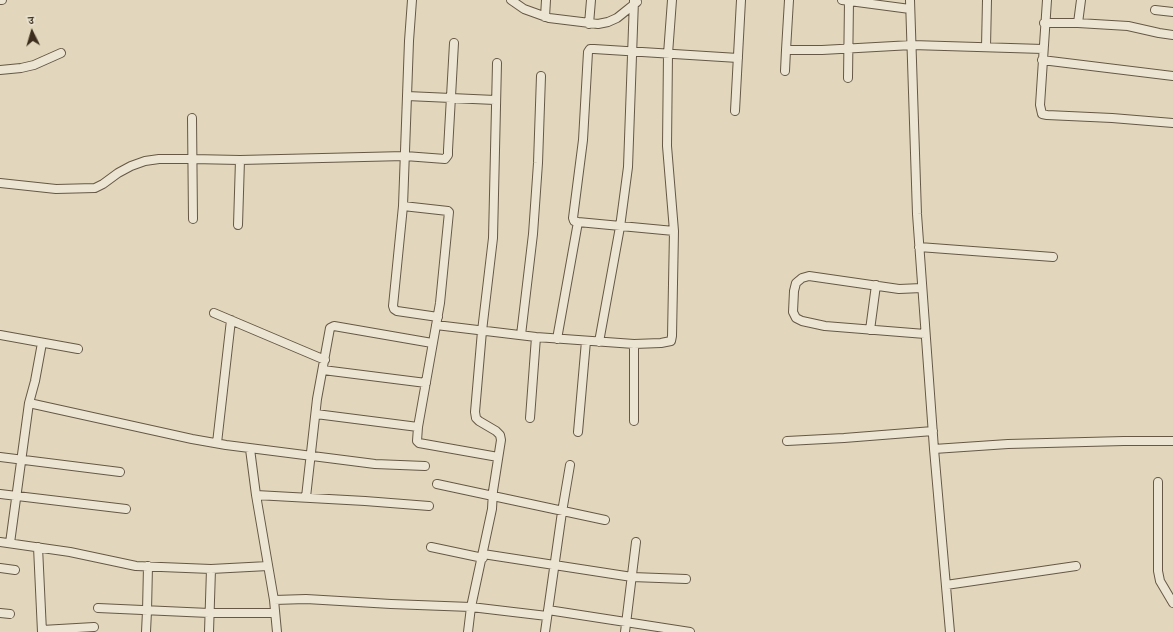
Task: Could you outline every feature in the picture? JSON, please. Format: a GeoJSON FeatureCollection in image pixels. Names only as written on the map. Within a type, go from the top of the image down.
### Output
{"type":"FeatureCollection","features":[{"type":"Feature","properties":{"kind":"street"},"geometry":{"type":"LineString","coordinates":[[412,0],[409,41],[404,206],[393,306],[394,309],[397,311],[482,331],[536,337],[634,344],[661,343],[671,340],[672,336],[674,231],[667,146],[668,54],[672,0]]}},
{"type":"Feature","properties":{"kind":"street"},"geometry":{"type":"LineString","coordinates":[[512,0],[524,10],[545,17],[589,24],[608,22],[617,18],[636,1]]}},
{"type":"Feature","properties":{"kind":"street"},"geometry":{"type":"LineString","coordinates":[[545,17],[546,0]]}},
{"type":"Feature","properties":{"kind":"street"},"geometry":{"type":"LineString","coordinates":[[589,24],[591,0]]}},
{"type":"Feature","properties":{"kind":"street"},"geometry":{"type":"LineString","coordinates":[[735,111],[741,0]]}},
{"type":"Feature","properties":{"kind":"street"},"geometry":{"type":"LineString","coordinates":[[786,71],[789,0]]}},
{"type":"Feature","properties":{"kind":"street"},"geometry":{"type":"LineString","coordinates":[[986,47],[987,0]]}},
{"type":"Feature","properties":{"kind":"street"},"geometry":{"type":"LineString","coordinates":[[1047,0],[1044,23],[1040,105],[1042,114],[1173,123]]}},
{"type":"Feature","properties":{"kind":"street"},"geometry":{"type":"LineString","coordinates":[[1078,23],[1081,0]]}},
{"type":"Feature","properties":{"kind":"street"},"geometry":{"type":"LineString","coordinates":[[599,342],[620,227],[628,167],[631,52],[636,1]]}},
{"type":"Feature","properties":{"kind":"street"},"geometry":{"type":"LineString","coordinates":[[848,78],[845,1],[910,4],[916,214],[950,632]]}},
{"type":"Feature","properties":{"kind":"street"},"geometry":{"type":"LineString","coordinates":[[1155,10],[1173,12]]}},
{"type":"Feature","properties":{"kind":"street"},"geometry":{"type":"LineString","coordinates":[[1044,23],[1078,23],[1128,26],[1173,35]]}},
{"type":"Feature","properties":{"kind":"street"},"geometry":{"type":"LineString","coordinates":[[0,183],[56,190],[95,188],[131,166],[145,161],[159,159],[240,160],[405,156],[445,159],[448,155],[454,43]]}},
{"type":"Feature","properties":{"kind":"street"},"geometry":{"type":"LineString","coordinates":[[786,50],[848,49],[912,45],[1043,49]]}},
{"type":"Feature","properties":{"kind":"street"},"geometry":{"type":"LineString","coordinates":[[674,231],[620,227],[574,221],[573,214],[583,140],[588,52],[590,49],[594,49],[738,58]]}},
{"type":"Feature","properties":{"kind":"street"},"geometry":{"type":"LineString","coordinates":[[0,70],[34,65],[61,53]]}},
{"type":"Feature","properties":{"kind":"street"},"geometry":{"type":"LineString","coordinates":[[1042,60],[1173,76]]}},
{"type":"Feature","properties":{"kind":"street"},"geometry":{"type":"LineString","coordinates":[[468,632],[492,509],[501,440],[500,435],[496,431],[476,418],[475,412],[482,331],[493,238],[497,63]]}},
{"type":"Feature","properties":{"kind":"street"},"geometry":{"type":"LineString","coordinates":[[521,335],[533,234],[538,163],[541,76]]}},
{"type":"Feature","properties":{"kind":"street"},"geometry":{"type":"LineString","coordinates":[[407,96],[495,100]]}},
{"type":"Feature","properties":{"kind":"street"},"geometry":{"type":"LineString","coordinates":[[192,118],[193,219]]}},
{"type":"Feature","properties":{"kind":"street"},"geometry":{"type":"LineString","coordinates":[[238,225],[240,160]]}},
{"type":"Feature","properties":{"kind":"street"},"geometry":{"type":"LineString","coordinates":[[404,206],[449,212],[437,321],[432,342],[417,441],[419,443],[498,457]]}},
{"type":"Feature","properties":{"kind":"street"},"geometry":{"type":"LineString","coordinates":[[557,338],[578,222]]}},
{"type":"Feature","properties":{"kind":"street"},"geometry":{"type":"LineString","coordinates":[[919,247],[1053,257]]}},
{"type":"Feature","properties":{"kind":"street"},"geometry":{"type":"LineString","coordinates":[[922,288],[899,289],[809,276],[802,278],[796,283],[793,312],[796,318],[802,322],[825,326],[925,334]]}},
{"type":"Feature","properties":{"kind":"street"},"geometry":{"type":"LineString","coordinates":[[870,330],[876,285]]}},
{"type":"Feature","properties":{"kind":"street"},"geometry":{"type":"LineString","coordinates":[[214,313],[325,360]]}},
{"type":"Feature","properties":{"kind":"street"},"geometry":{"type":"LineString","coordinates":[[217,444],[231,320]]}},
{"type":"Feature","properties":{"kind":"street"},"geometry":{"type":"LineString","coordinates":[[306,497],[317,399],[330,328],[334,326],[432,342]]}},
{"type":"Feature","properties":{"kind":"street"},"geometry":{"type":"LineString","coordinates":[[0,335],[78,349]]}},
{"type":"Feature","properties":{"kind":"street"},"geometry":{"type":"LineString","coordinates":[[530,418],[536,337]]}},
{"type":"Feature","properties":{"kind":"street"},"geometry":{"type":"LineString","coordinates":[[578,432],[586,341]]}},
{"type":"Feature","properties":{"kind":"street"},"geometry":{"type":"LineString","coordinates":[[10,543],[29,403],[35,381],[42,343]]}},
{"type":"Feature","properties":{"kind":"street"},"geometry":{"type":"LineString","coordinates":[[634,344],[634,421]]}},
{"type":"Feature","properties":{"kind":"street"},"geometry":{"type":"LineString","coordinates":[[323,370],[426,383]]}},
{"type":"Feature","properties":{"kind":"street"},"geometry":{"type":"LineString","coordinates":[[29,403],[217,444],[375,464],[425,466]]}},
{"type":"Feature","properties":{"kind":"street"},"geometry":{"type":"LineString","coordinates":[[316,414],[418,427]]}},
{"type":"Feature","properties":{"kind":"street"},"geometry":{"type":"LineString","coordinates":[[788,441],[933,431]]}},
{"type":"Feature","properties":{"kind":"street"},"geometry":{"type":"LineString","coordinates":[[934,449],[1037,443],[1173,441]]}},
{"type":"Feature","properties":{"kind":"street"},"geometry":{"type":"LineString","coordinates":[[250,449],[256,495],[274,600],[277,632]]}},
{"type":"Feature","properties":{"kind":"street"},"geometry":{"type":"LineString","coordinates":[[0,457],[120,472]]}},
{"type":"Feature","properties":{"kind":"street"},"geometry":{"type":"LineString","coordinates":[[545,632],[570,464]]}},
{"type":"Feature","properties":{"kind":"street"},"geometry":{"type":"LineString","coordinates":[[1158,482],[1158,571],[1160,581],[1173,602]]}},
{"type":"Feature","properties":{"kind":"street"},"geometry":{"type":"LineString","coordinates":[[437,484],[605,520]]}},
{"type":"Feature","properties":{"kind":"street"},"geometry":{"type":"LineString","coordinates":[[0,494],[126,509]]}},
{"type":"Feature","properties":{"kind":"street"},"geometry":{"type":"LineString","coordinates":[[256,495],[429,506]]}},
{"type":"Feature","properties":{"kind":"street"},"geometry":{"type":"LineString","coordinates":[[0,542],[70,552],[122,564],[211,569],[268,566]]}},
{"type":"Feature","properties":{"kind":"street"},"geometry":{"type":"LineString","coordinates":[[625,632],[636,542]]}},
{"type":"Feature","properties":{"kind":"street"},"geometry":{"type":"LineString","coordinates":[[38,547],[42,631],[94,627]]}},
{"type":"Feature","properties":{"kind":"street"},"geometry":{"type":"LineString","coordinates":[[430,547],[632,577],[686,579]]}},
{"type":"Feature","properties":{"kind":"street"},"geometry":{"type":"LineString","coordinates":[[146,632],[148,611],[148,566]]}},
{"type":"Feature","properties":{"kind":"street"},"geometry":{"type":"LineString","coordinates":[[946,584],[1076,566]]}},
{"type":"Feature","properties":{"kind":"street"},"geometry":{"type":"LineString","coordinates":[[0,568],[15,570]]}},
{"type":"Feature","properties":{"kind":"street"},"geometry":{"type":"LineString","coordinates":[[209,632],[211,569]]}},
{"type":"Feature","properties":{"kind":"street"},"geometry":{"type":"LineString","coordinates":[[274,600],[306,599],[472,607],[548,613],[626,622],[690,632]]}},
{"type":"Feature","properties":{"kind":"street"},"geometry":{"type":"LineString","coordinates":[[98,608],[209,613],[275,613]]}},
{"type":"Feature","properties":{"kind":"street"},"geometry":{"type":"LineString","coordinates":[[0,613],[10,614]]}}]}
